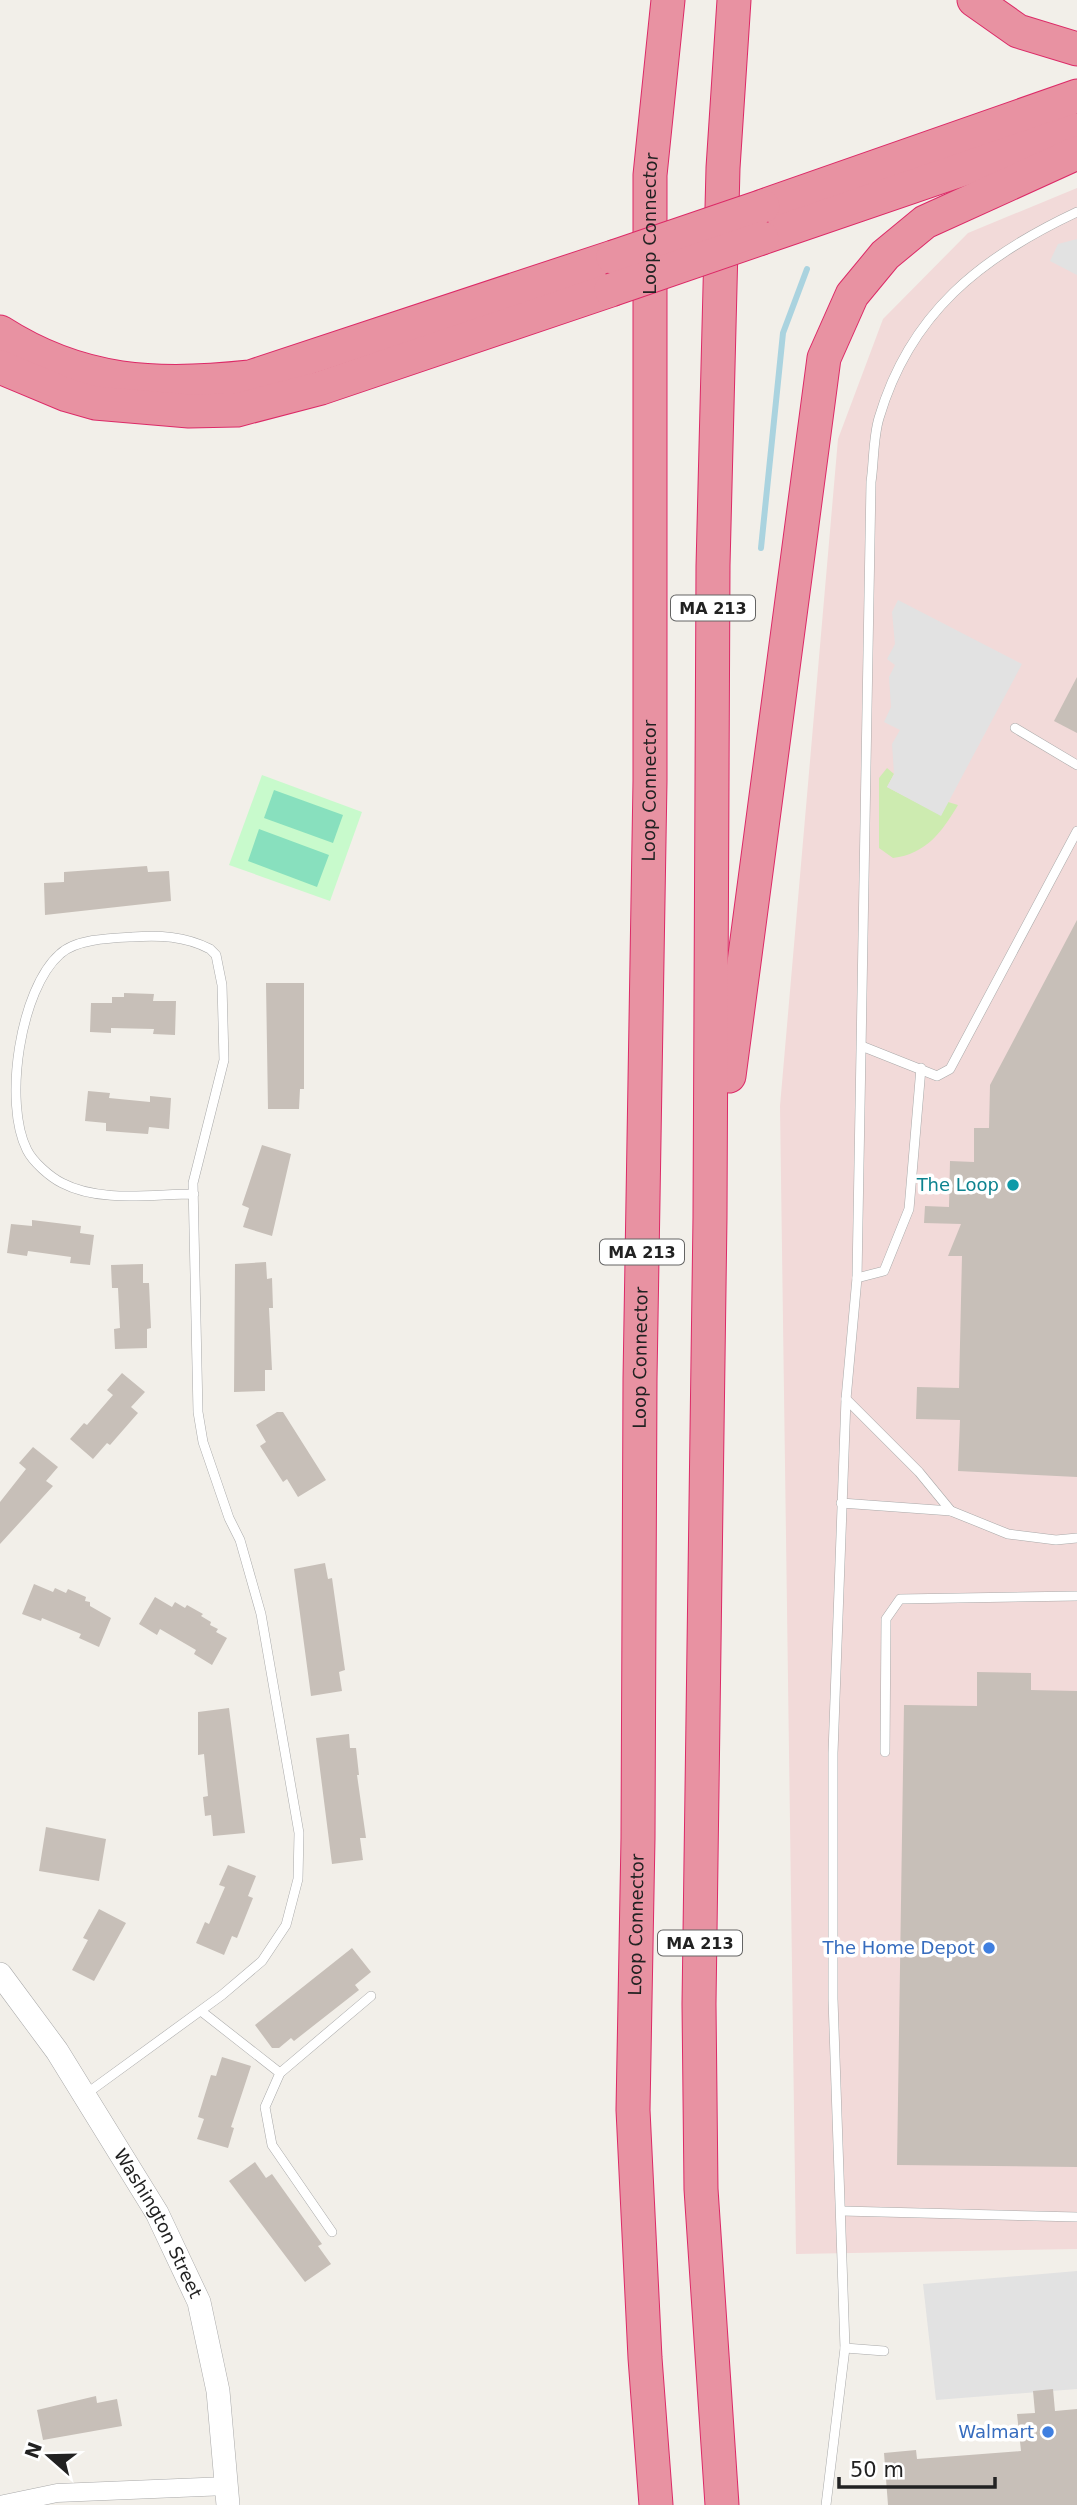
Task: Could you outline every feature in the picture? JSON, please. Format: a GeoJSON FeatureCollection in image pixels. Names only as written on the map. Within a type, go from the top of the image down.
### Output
{"type":"FeatureCollection","features":[{"type":"Feature","properties":{"kind":"highway"},"geometry":{"type":"LineString","coordinates":[[655,0],[657,96]]}},
{"type":"Feature","properties":{"kind":"highway","name":"Loop Connector"},"geometry":{"type":"LineString","coordinates":[[656,2505],[645,2358],[633,2110],[638,1838],[640,1379],[650,768],[650,175],[668,0]]}},
{"type":"Feature","properties":{"kind":"highway","name":"MA 213"},"geometry":{"type":"LineString","coordinates":[[722,2505],[701,2189],[699,2004],[710,1217],[713,566],[723,168],[734,0]]}},
{"type":"Feature","properties":{"kind":"highway"},"geometry":{"type":"LineString","coordinates":[[974,0],[1018,31],[1077,49]]}},
{"type":"Feature","properties":{"kind":"highway"},"geometry":{"type":"LineString","coordinates":[[0,332],[48,360],[108,375],[153,383],[198,383],[250,377],[763,206],[1077,96]]}},
{"type":"Feature","properties":{"kind":"highway"},"geometry":{"type":"LineString","coordinates":[[0,367],[67,395],[95,403],[189,411],[237,410],[321,388],[1077,130]]}},
{"type":"Feature","properties":{"kind":"highway"},"geometry":{"type":"LineString","coordinates":[[710,1217],[824,358],[852,295],[885,255],[925,222],[1077,153]]}},
{"type":"Feature","properties":{"kind":"street","name":"Washington Street"},"geometry":{"type":"LineString","coordinates":[[0,1974],[57,2050],[157,2213],[199,2302],[218,2391],[228,2496]]}},
{"type":"Feature","properties":{"kind":"street"},"geometry":{"type":"LineString","coordinates":[[0,2504],[57,2493],[228,2496]]}},
{"type":"Feature","properties":{"kind":"lane"},"geometry":{"type":"LineString","coordinates":[[826,2505],[845,2348],[842,2211],[836,2120],[833,1753],[845,1399],[858,1278],[864,1047],[868,542],[878,420],[902,357],[933,311],[975,271],[1046,226],[1077,212]]}},
{"type":"Feature","properties":{"kind":"lane"},"geometry":{"type":"LineString","coordinates":[[1015,728],[1077,765]]}},
{"type":"Feature","properties":{"kind":"lane"},"geometry":{"type":"LineString","coordinates":[[864,1047],[937,1076],[950,1069],[1077,831]]}},
{"type":"Feature","properties":{"kind":"lane"},"geometry":{"type":"LineString","coordinates":[[84,2095],[246,1978],[276,1944],[294,1901],[300,1854],[261,1614],[240,1540],[208,1457],[200,1422],[194,1195],[197,1157],[213,1111],[224,1060],[222,985],[216,955],[198,943],[156,936],[108,939],[61,952],[44,974],[25,1011],[16,1101],[19,1126],[28,1152],[61,1183],[84,1191],[111,1195],[194,1195]]}},
{"type":"Feature","properties":{"kind":"lane"},"geometry":{"type":"LineString","coordinates":[[858,1278],[884,1271],[909,1209],[921,1068]]}},
{"type":"Feature","properties":{"kind":"lane"},"geometry":{"type":"LineString","coordinates":[[845,1399],[919,1472],[951,1511]]}},
{"type":"Feature","properties":{"kind":"lane"},"geometry":{"type":"LineString","coordinates":[[841,1503],[951,1511],[1008,1534],[1056,1540],[1077,1538]]}},
{"type":"Feature","properties":{"kind":"lane"},"geometry":{"type":"LineString","coordinates":[[885,1752],[886,1619],[900,1599],[1077,1596]]}},
{"type":"Feature","properties":{"kind":"lane"},"geometry":{"type":"LineString","coordinates":[[332,2232],[272,2145],[265,2107],[279,2073],[371,1996]]}},
{"type":"Feature","properties":{"kind":"lane"},"geometry":{"type":"LineString","coordinates":[[201,2011],[279,2073]]}},
{"type":"Feature","properties":{"kind":"lane"},"geometry":{"type":"LineString","coordinates":[[842,2211],[1077,2217]]}},
{"type":"Feature","properties":{"kind":"lane"},"geometry":{"type":"LineString","coordinates":[[845,2348],[884,2351]]}},
{"type":"Feature","properties":{"kind":"shaded area","name":"The Loop"},"geometry":{"type":"Polygon","coordinates":[[[1077,188],[1077,2249],[796,2254],[780,1106],[838,439],[883,319],[968,233],[1077,188]]]}},
{"type":"Feature","properties":{"kind":"shaded area"},"geometry":{"type":"Polygon","coordinates":[[[1077,239],[1077,275],[1050,261],[1058,244],[1077,239]]]}},
{"type":"Feature","properties":{"kind":"shaded area"},"geometry":{"type":"Polygon","coordinates":[[[898,600],[1022,664],[941,816],[887,787],[894,774],[892,744],[900,730],[884,722],[891,707],[889,677],[895,665],[887,659],[895,644],[892,612],[898,600]]]}},
{"type":"Feature","properties":{"kind":"shaded area"},"geometry":{"type":"Polygon","coordinates":[[[1077,2271],[1077,2389],[936,2400],[923,2284],[1077,2271]]]}},
{"type":"Feature","properties":{"kind":"green space"},"geometry":{"type":"Polygon","coordinates":[[[887,768],[894,774],[887,787],[941,815],[948,802],[958,805],[939,833],[924,847],[905,856],[893,858],[879,848],[879,778],[887,768]]]}},
{"type":"Feature","properties":{"kind":"green space"},"geometry":{"type":"Polygon","coordinates":[[[262,775],[362,812],[330,901],[229,865],[262,775]]]}},
{"type":"Feature","properties":{"kind":"green space"},"geometry":{"type":"Polygon","coordinates":[[[274,790],[343,815],[333,843],[264,818],[274,790]]]}},
{"type":"Feature","properties":{"kind":"green space"},"geometry":{"type":"Polygon","coordinates":[[[259,829],[329,855],[317,887],[248,861],[259,829]]]}},
{"type":"Feature","properties":{"kind":"building"},"geometry":{"type":"Polygon","coordinates":[[[1077,677],[1077,733],[1054,721],[1077,677]]]}},
{"type":"Feature","properties":{"kind":"building"},"geometry":{"type":"Polygon","coordinates":[[[147,866],[148,872],[169,871],[171,901],[45,915],[44,883],[64,882],[64,872],[147,866]]]}},
{"type":"Feature","properties":{"kind":"building","name":"The Loop"},"geometry":{"type":"Polygon","coordinates":[[[1077,920],[1077,1477],[958,1471],[960,1420],[916,1419],[917,1387],[959,1388],[962,1256],[948,1256],[961,1224],[924,1223],[925,1206],[949,1207],[950,1161],[974,1162],[974,1128],[989,1128],[990,1085],[1077,920]]]}},
{"type":"Feature","properties":{"kind":"building"},"geometry":{"type":"Polygon","coordinates":[[[266,983],[304,983],[304,1089],[300,1089],[299,1109],[268,1109],[266,983]]]}},
{"type":"Feature","properties":{"kind":"building"},"geometry":{"type":"Polygon","coordinates":[[[124,993],[154,994],[153,1001],[176,1001],[175,1035],[153,1034],[154,1029],[111,1028],[111,1033],[90,1032],[91,1003],[112,1003],[112,997],[124,997],[124,993]]]}},
{"type":"Feature","properties":{"kind":"building"},"geometry":{"type":"Polygon","coordinates":[[[88,1091],[110,1093],[109,1098],[150,1102],[150,1096],[171,1098],[169,1129],[149,1127],[148,1134],[106,1131],[106,1123],[85,1121],[88,1091]]]}},
{"type":"Feature","properties":{"kind":"building"},"geometry":{"type":"Polygon","coordinates":[[[262,1145],[291,1154],[272,1236],[243,1227],[249,1208],[242,1205],[262,1145]]]}},
{"type":"Feature","properties":{"kind":"building"},"geometry":{"type":"Polygon","coordinates":[[[32,1220],[81,1226],[80,1233],[94,1235],[90,1265],[70,1263],[71,1257],[28,1251],[27,1256],[7,1253],[11,1224],[32,1226],[32,1220]]]}},
{"type":"Feature","properties":{"kind":"building"},"geometry":{"type":"Polygon","coordinates":[[[266,1262],[267,1279],[272,1278],[273,1308],[269,1308],[272,1370],[265,1370],[265,1391],[234,1392],[235,1264],[266,1262]]]}},
{"type":"Feature","properties":{"kind":"building"},"geometry":{"type":"Polygon","coordinates":[[[143,1264],[143,1283],[149,1283],[151,1328],[147,1329],[147,1348],[115,1349],[114,1329],[120,1328],[118,1288],[112,1288],[111,1265],[143,1264]]]}},
{"type":"Feature","properties":{"kind":"building"},"geometry":{"type":"Polygon","coordinates":[[[122,1373],[145,1392],[131,1407],[138,1413],[110,1445],[107,1443],[93,1459],[70,1439],[84,1423],[87,1425],[113,1395],[107,1390],[122,1373]]]}},
{"type":"Feature","properties":{"kind":"building"},"geometry":{"type":"Polygon","coordinates":[[[277,1412],[283,1412],[326,1480],[298,1497],[287,1479],[283,1482],[260,1446],[266,1442],[256,1425],[277,1412]]]}},
{"type":"Feature","properties":{"kind":"building"},"geometry":{"type":"Polygon","coordinates":[[[33,1447],[58,1467],[46,1481],[53,1486],[0,1544],[0,1502],[26,1469],[19,1463],[33,1447]]]}},
{"type":"Feature","properties":{"kind":"building"},"geometry":{"type":"Polygon","coordinates":[[[325,1563],[328,1579],[332,1578],[345,1670],[339,1672],[342,1691],[311,1696],[294,1569],[325,1563]]]}},
{"type":"Feature","properties":{"kind":"building"},"geometry":{"type":"Polygon","coordinates":[[[34,1584],[53,1592],[55,1588],[66,1593],[68,1589],[86,1597],[85,1601],[90,1602],[90,1606],[111,1618],[99,1647],[79,1638],[81,1634],[42,1618],[41,1621],[22,1614],[34,1584]]]}},
{"type":"Feature","properties":{"kind":"building"},"geometry":{"type":"Polygon","coordinates":[[[155,1597],[172,1607],[175,1602],[203,1614],[201,1616],[211,1622],[210,1625],[218,1629],[216,1632],[227,1638],[212,1665],[194,1654],[196,1650],[160,1629],[157,1635],[139,1624],[155,1597]]]}},
{"type":"Feature","properties":{"kind":"building","name":"The Home Depot"},"geometry":{"type":"Polygon","coordinates":[[[977,1672],[1031,1673],[1031,1690],[1077,1691],[1077,2167],[897,2165],[904,1705],[977,1706],[977,1672]]]}},
{"type":"Feature","properties":{"kind":"building"},"geometry":{"type":"Polygon","coordinates":[[[229,1708],[245,1833],[213,1836],[211,1815],[205,1816],[203,1797],[208,1796],[204,1754],[198,1755],[198,1712],[229,1708]]]}},
{"type":"Feature","properties":{"kind":"building"},"geometry":{"type":"Polygon","coordinates":[[[349,1734],[350,1748],[356,1748],[366,1838],[360,1838],[363,1860],[332,1864],[316,1738],[349,1734]]]}},
{"type":"Feature","properties":{"kind":"building"},"geometry":{"type":"Polygon","coordinates":[[[46,1827],[106,1839],[99,1881],[39,1871],[46,1827]]]}},
{"type":"Feature","properties":{"kind":"building"},"geometry":{"type":"Polygon","coordinates":[[[228,1865],[256,1876],[248,1896],[253,1898],[237,1938],[232,1936],[224,1955],[196,1943],[205,1922],[209,1924],[225,1887],[219,1885],[228,1865]]]}},
{"type":"Feature","properties":{"kind":"building"},"geometry":{"type":"Polygon","coordinates":[[[99,1909],[126,1923],[94,1981],[72,1970],[88,1940],[83,1938],[99,1909]]]}},
{"type":"Feature","properties":{"kind":"building"},"geometry":{"type":"Polygon","coordinates":[[[352,1948],[371,1972],[355,1985],[359,1990],[294,2041],[291,2038],[279,2048],[272,2048],[255,2025],[352,1948]]]}},
{"type":"Feature","properties":{"kind":"building"},"geometry":{"type":"Polygon","coordinates":[[[222,2057],[251,2066],[231,2127],[234,2128],[228,2148],[197,2139],[204,2119],[198,2117],[211,2075],[216,2076],[222,2057]]]}},
{"type":"Feature","properties":{"kind":"building"},"geometry":{"type":"Polygon","coordinates":[[[255,2162],[266,2178],[272,2174],[322,2244],[318,2246],[331,2264],[305,2282],[229,2181],[255,2162]]]}},
{"type":"Feature","properties":{"kind":"building","name":"Walmart"},"geometry":{"type":"Polygon","coordinates":[[[1053,2389],[1055,2411],[1077,2409],[1077,2505],[888,2505],[884,2453],[916,2450],[917,2459],[1021,2451],[1017,2414],[1035,2413],[1033,2391],[1053,2389]]]}},
{"type":"Feature","properties":{"kind":"building"},"geometry":{"type":"Polygon","coordinates":[[[96,2396],[97,2403],[117,2399],[122,2426],[43,2440],[37,2410],[96,2396]]]}},
{"type":"Feature","properties":{"kind":"waterway"},"geometry":{"type":"LineString","coordinates":[[761,548],[783,333],[807,269]]}},
{"type":"Feature","properties":{"kind":"place","name":"The Loop"},"geometry":{"type":"Point","coordinates":[1013,1185]}},
{"type":"Feature","properties":{"kind":"place","name":"The Home Depot"},"geometry":{"type":"Point","coordinates":[989,1948]}},
{"type":"Feature","properties":{"kind":"place","name":"Walmart"},"geometry":{"type":"Point","coordinates":[1048,2432]}}]}
